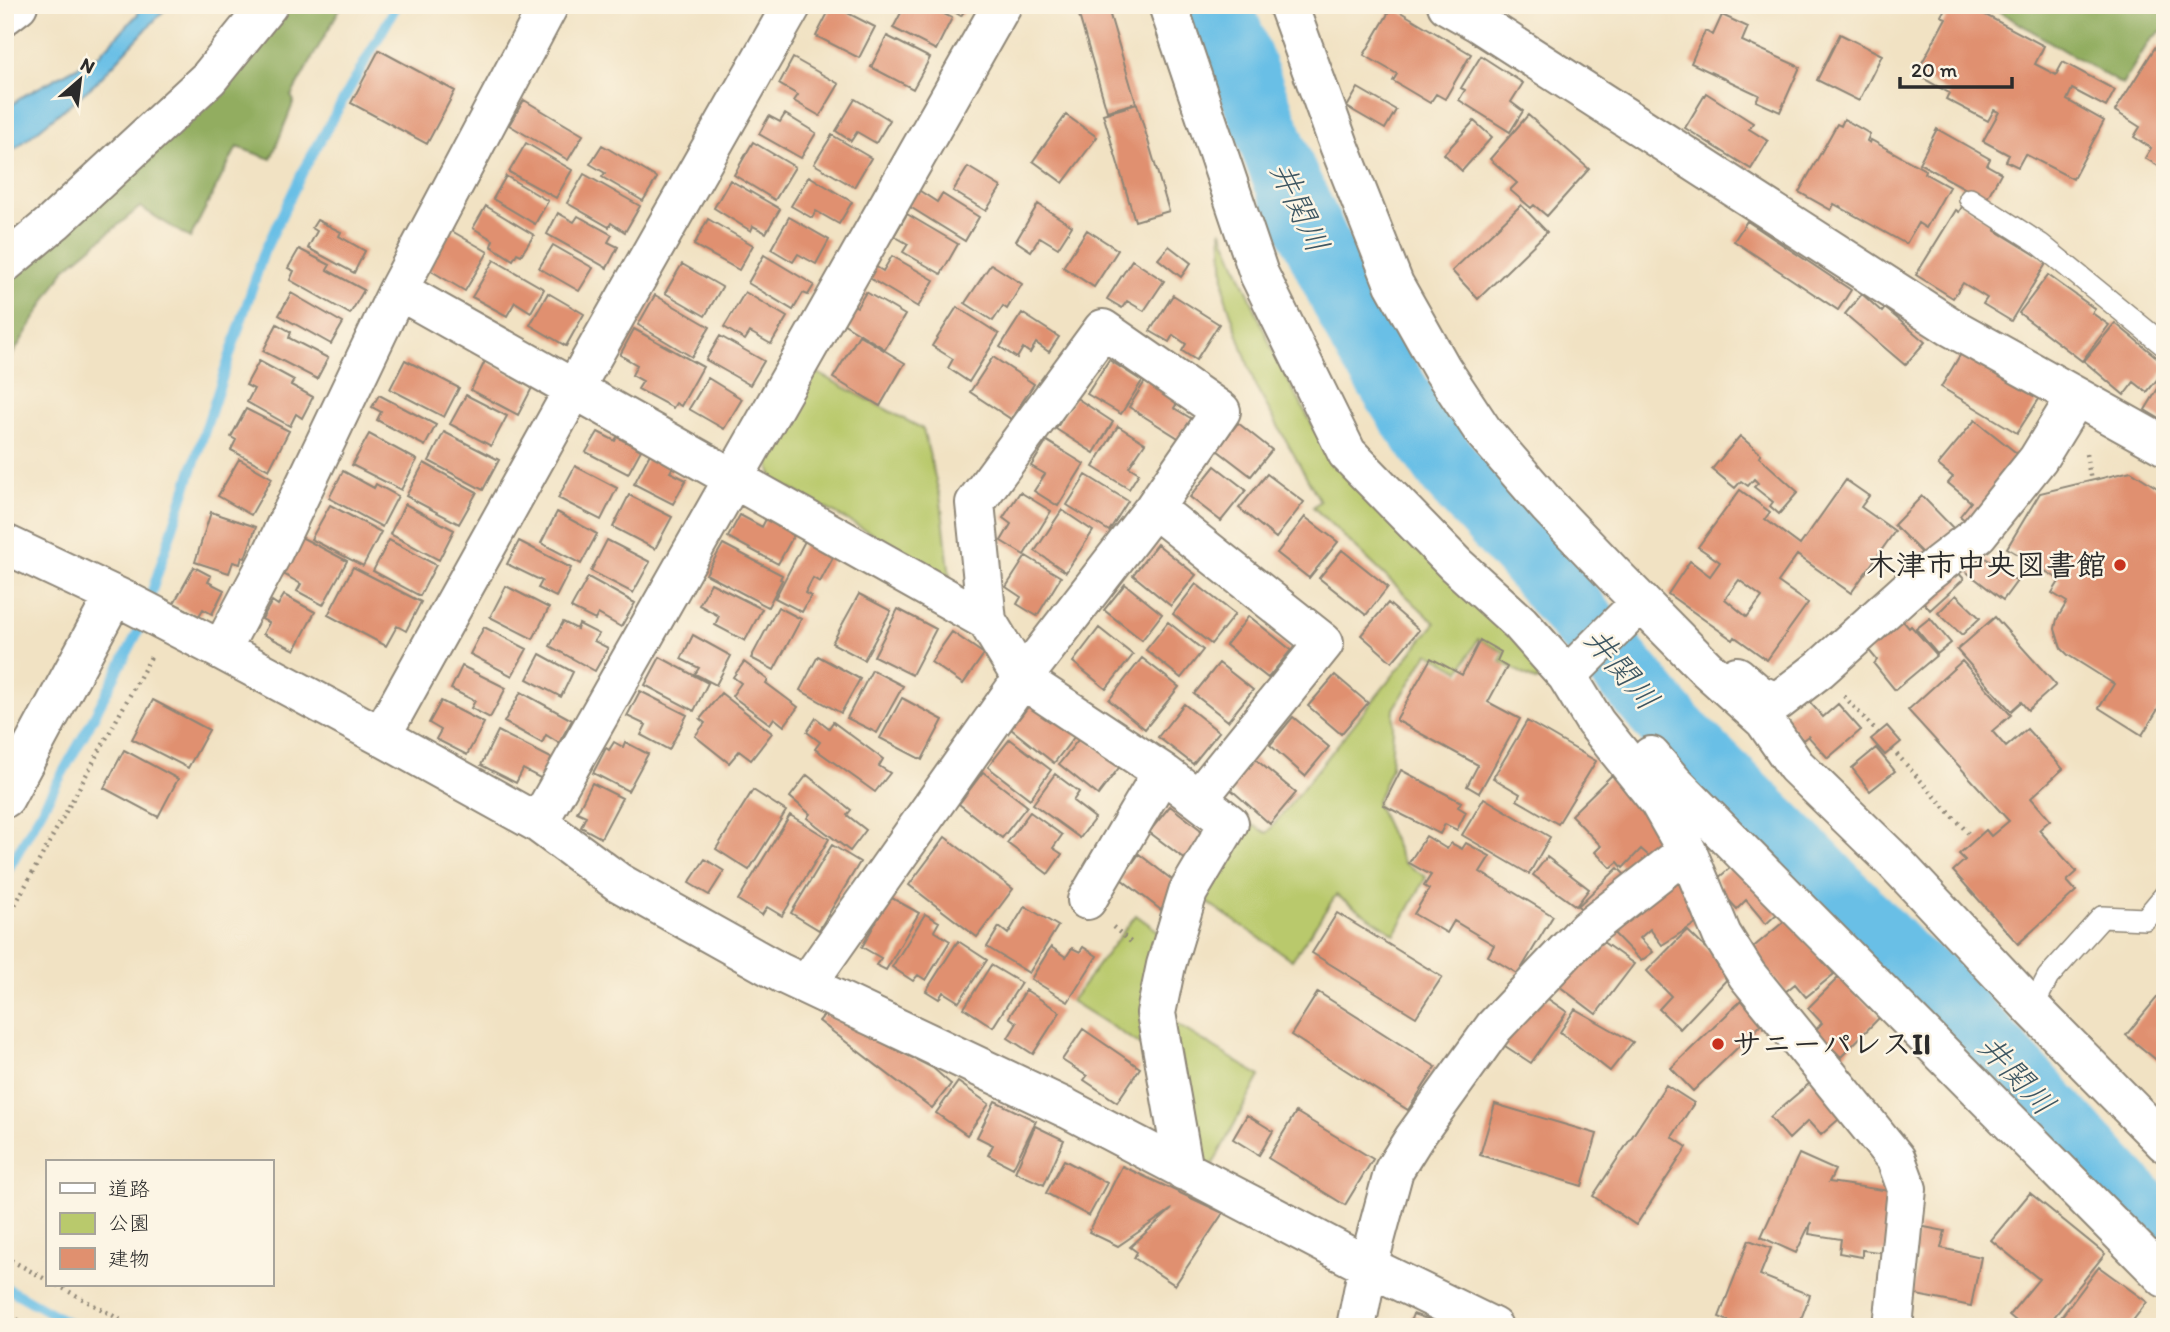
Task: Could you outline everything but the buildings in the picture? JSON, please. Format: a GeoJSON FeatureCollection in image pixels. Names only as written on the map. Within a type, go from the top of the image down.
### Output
{"type":"FeatureCollection","features":[{"type":"Feature","properties":{"kind":"street"},"geometry":{"type":"LineString","coordinates":[[5,15],[18,5]]}},
{"type":"Feature","properties":{"kind":"street"},"geometry":{"type":"LineString","coordinates":[[5,263],[54,222],[209,78],[268,5]]}},
{"type":"Feature","properties":{"kind":"street"},"geometry":{"type":"LineString","coordinates":[[221,650],[273,552],[398,290],[550,5]]}},
{"type":"Feature","properties":{"kind":"street"},"geometry":{"type":"LineString","coordinates":[[381,736],[574,388],[792,5]]}},
{"type":"Feature","properties":{"kind":"street"},"geometry":{"type":"LineString","coordinates":[[538,823],[1002,5]]}},
{"type":"Feature","properties":{"kind":"street"},"geometry":{"type":"LineString","coordinates":[[1168,5],[1259,274],[1348,453],[1456,565],[1611,709],[1674,783],[2165,1278]]}},
{"type":"Feature","properties":{"kind":"street"},"geometry":{"type":"LineString","coordinates":[[1288,5],[1394,284],[1443,369],[1483,431],[1637,606],[1764,720],[1796,766],[1894,861],[2032,1008],[2165,1143]]}},
{"type":"Feature","properties":{"kind":"street"},"geometry":{"type":"LineString","coordinates":[[1447,5],[1951,327],[2165,446]]}},
{"type":"Feature","properties":{"kind":"street"},"geometry":{"type":"LineString","coordinates":[[398,290],[987,621]]}},
{"type":"Feature","properties":{"kind":"street"},"geometry":{"type":"LineString","coordinates":[[807,984],[1022,678],[1154,508],[1221,411],[1104,329],[975,503],[987,621],[1022,678],[1162,772],[1229,823],[1188,892],[1166,965],[1156,1013],[1184,1171]]}},
{"type":"Feature","properties":{"kind":"street"},"geometry":{"type":"LineString","coordinates":[[1637,606],[1710,652],[1758,694],[1777,702],[1820,669],[1894,600],[1978,534],[2038,459],[2076,397]]}},
{"type":"Feature","properties":{"kind":"street"},"geometry":{"type":"LineString","coordinates":[[1154,508],[1324,643],[1198,799]]}},
{"type":"Feature","properties":{"kind":"street"},"geometry":{"type":"LineString","coordinates":[[5,544],[221,650],[381,736],[538,823],[618,882],[781,973],[1068,1110],[1368,1266],[1493,1327]]}},
{"type":"Feature","properties":{"kind":"street"},"geometry":{"type":"LineString","coordinates":[[5,798],[120,599]]}},
{"type":"Feature","properties":{"kind":"street"},"geometry":{"type":"LineString","coordinates":[[1570,672],[1637,606]]}},
{"type":"Feature","properties":{"kind":"street"},"geometry":{"type":"LineString","coordinates":[[1570,672],[1595,722],[1659,802],[1687,851],[1722,934],[1747,975],[1896,1158],[1907,1189],[1893,1327]]}},
{"type":"Feature","properties":{"kind":"street"},"geometry":{"type":"LineString","coordinates":[[1087,900],[1162,772]]}},
{"type":"Feature","properties":{"kind":"street"},"geometry":{"type":"LineString","coordinates":[[1356,1327],[1368,1266],[1394,1170],[1414,1138],[1494,1027],[1586,930],[1687,851]]}},
{"type":"Feature","properties":{"kind":"lane"},"geometry":{"type":"LineString","coordinates":[[1970,199],[2040,244],[2165,346]]}},
{"type":"Feature","properties":{"kind":"lane"},"geometry":{"type":"LineString","coordinates":[[2032,1008],[2048,977],[2102,917],[2145,919],[2165,895]]}},
{"type":"Feature","properties":{"kind":"path"},"geometry":{"type":"LineString","coordinates":[[2085,449],[2091,481]]}},
{"type":"Feature","properties":{"kind":"path"},"geometry":{"type":"LineString","coordinates":[[5,923],[149,662],[166,622]]}},
{"type":"Feature","properties":{"kind":"path"},"geometry":{"type":"LineString","coordinates":[[1820,669],[1878,733]]}},
{"type":"Feature","properties":{"kind":"path"},"geometry":{"type":"LineString","coordinates":[[1892,749],[1969,833]]}},
{"type":"Feature","properties":{"kind":"path"},"geometry":{"type":"LineString","coordinates":[[1087,900],[1140,950],[1166,965]]}},
{"type":"Feature","properties":{"kind":"path"},"geometry":{"type":"LineString","coordinates":[[5,1257],[46,1279]]}},
{"type":"Feature","properties":{"kind":"path"},"geometry":{"type":"LineString","coordinates":[[59,1286],[134,1327]]}},
{"type":"Feature","properties":{"kind":"path"},"geometry":{"type":"LineString","coordinates":[[5,1312],[30,1327]]}},
{"type":"Feature","properties":{"kind":"green space"},"geometry":{"type":"Polygon","coordinates":[[[291,5],[342,5],[291,96],[294,101],[271,159],[237,147],[190,238],[140,207],[65,269],[5,367],[5,281],[84,217],[237,74],[291,5]]]}},
{"type":"Feature","properties":{"kind":"green space"},"geometry":{"type":"Polygon","coordinates":[[[1992,5],[2165,5],[2165,28],[2150,40],[2122,85],[1992,5]]]}},
{"type":"Feature","properties":{"kind":"green space"},"geometry":{"type":"Polygon","coordinates":[[[1221,229],[1276,358],[1320,439],[1551,673],[1536,681],[1500,661],[1504,652],[1478,639],[1460,671],[1428,653],[1394,709],[1391,768],[1376,803],[1403,862],[1426,877],[1395,934],[1336,895],[1292,960],[1195,894],[1241,819],[1267,833],[1435,623],[1313,507],[1320,501],[1255,385],[1225,296],[1221,229]]]}},
{"type":"Feature","properties":{"kind":"green space"},"geometry":{"type":"Polygon","coordinates":[[[810,369],[923,429],[941,501],[950,577],[773,479],[765,450],[810,369]]]}},
{"type":"Feature","properties":{"kind":"green space"},"geometry":{"type":"Polygon","coordinates":[[[1136,915],[1165,936],[1152,1052],[1071,1001],[1136,915]]]}},
{"type":"Feature","properties":{"kind":"green space"},"geometry":{"type":"Polygon","coordinates":[[[1168,1019],[1260,1076],[1212,1166],[1191,1156],[1168,1019]]]}},
{"type":"Feature","properties":{"kind":"water"},"geometry":{"type":"Polygon","coordinates":[[[139,5],[169,5],[96,83],[15,149],[5,138],[5,110],[23,96],[99,55],[138,14],[139,5]]]}},
{"type":"Feature","properties":{"kind":"waterway"},"geometry":{"type":"LineString","coordinates":[[148,603],[264,252],[303,171],[397,5]]}},
{"type":"Feature","properties":{"kind":"waterway","name":"井関川"},"geometry":{"type":"LineString","coordinates":[[1219,5],[1285,177],[1362,337],[1412,417],[1454,476],[1529,558],[1674,730],[1814,868],[1905,963],[1928,979],[2165,1235]]}},
{"type":"Feature","properties":{"kind":"waterway"},"geometry":{"type":"LineString","coordinates":[[5,875],[89,726],[143,618]]}},
{"type":"Feature","properties":{"kind":"waterway"},"geometry":{"type":"LineString","coordinates":[[5,1287],[76,1327]]}},
{"type":"Feature","properties":{"kind":"place","name":"木津市中央図書館"},"geometry":{"type":"Point","coordinates":[2120,565]}},
{"type":"Feature","properties":{"kind":"place","name":"サニーパレスII"},"geometry":{"type":"Point","coordinates":[1718,1044]}}]}
